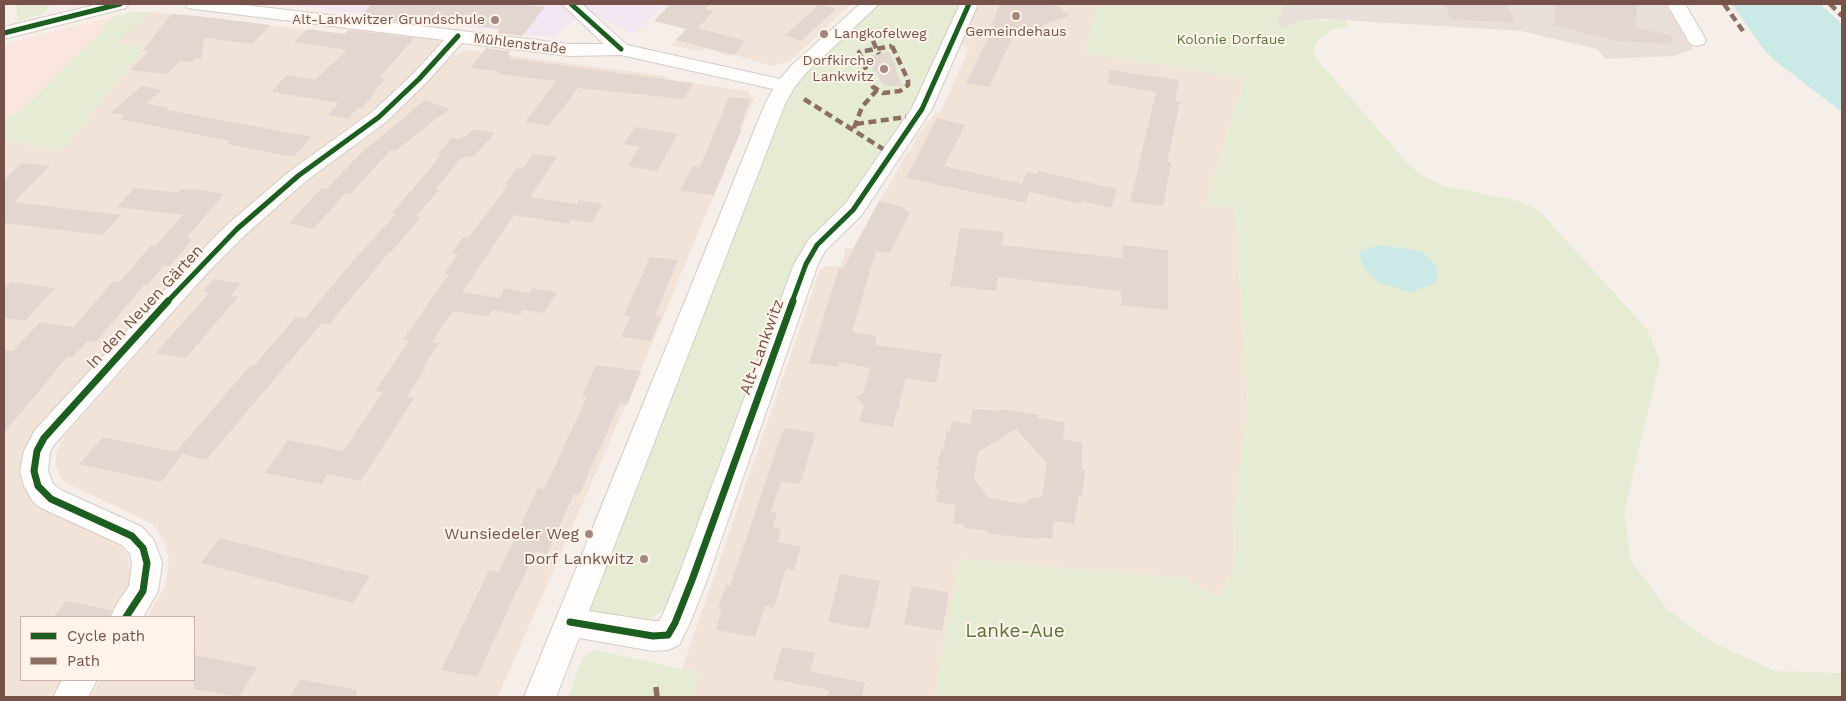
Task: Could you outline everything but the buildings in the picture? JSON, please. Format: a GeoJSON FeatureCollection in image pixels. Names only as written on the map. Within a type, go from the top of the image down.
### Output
{"type":"FeatureCollection","features":[{"type":"Feature","properties":{"kind":"street"},"geometry":{"type":"LineString","coordinates":[[4,33],[120,4]]}},
{"type":"Feature","properties":{"kind":"street","name":"Mühlenstraße"},"geometry":{"type":"LineString","coordinates":[[194,4],[569,50],[621,49],[785,86]]}},
{"type":"Feature","properties":{"kind":"street"},"geometry":{"type":"LineString","coordinates":[[570,4],[621,49]]}},
{"type":"Feature","properties":{"kind":"street"},"geometry":{"type":"LineString","coordinates":[[540,697],[773,108],[785,86],[798,70],[870,4]]}},
{"type":"Feature","properties":{"kind":"street","name":"Alt-Lankwitz"},"geometry":{"type":"LineString","coordinates":[[570,622],[653,636],[668,635],[675,623],[692,580],[806,264],[817,245],[853,210],[922,109],[969,4]]}},
{"type":"Feature","properties":{"kind":"street"},"geometry":{"type":"LineString","coordinates":[[1676,4],[1697,40]]}},
{"type":"Feature","properties":{"kind":"street","name":"In den Neuen Gärten"},"geometry":{"type":"LineString","coordinates":[[127,616],[143,591],[147,563],[143,548],[132,536],[51,499],[43,493],[38,486],[34,471],[37,452],[44,438],[201,265],[239,227],[298,176],[379,117],[419,79],[458,36]]}},
{"type":"Feature","properties":{"kind":"street"},"geometry":{"type":"LineString","coordinates":[[69,697],[80,681]]}},
{"type":"Feature","properties":{"kind":"shaded area","name":"Alt-Lankwitzer Grundschule"},"geometry":{"type":"Polygon","coordinates":[[[285,4],[372,4],[363,14],[285,4]]]}},
{"type":"Feature","properties":{"kind":"shaded area","name":"Alt-Lankwitzer Grundschule"},"geometry":{"type":"Polygon","coordinates":[[[411,4],[664,4],[634,34],[604,20],[589,9],[553,37],[399,18],[411,4]]]}},
{"type":"Feature","properties":{"kind":"shaded area"},"geometry":{"type":"Polygon","coordinates":[[[710,4],[851,4],[789,62],[772,66],[734,55],[728,56],[705,48],[701,52],[671,45],[710,4]]]}},
{"type":"Feature","properties":{"kind":"shaded area"},"geometry":{"type":"Polygon","coordinates":[[[978,4],[1098,4],[1085,53],[1245,77],[1205,206],[1235,207],[1248,405],[1234,515],[1235,566],[1218,598],[1182,578],[960,559],[934,697],[692,697],[700,673],[682,669],[820,270],[825,266],[840,267],[846,248],[853,248],[906,155],[911,151],[917,136],[936,112],[940,113],[970,47],[960,45],[978,4]]]}},
{"type":"Feature","properties":{"kind":"shaded area"},"geometry":{"type":"Polygon","coordinates":[[[1286,4],[1665,4],[1693,49],[1674,56],[1606,59],[1597,49],[1521,31],[1325,19],[1298,21],[1285,28],[1275,25],[1286,4]]]}},
{"type":"Feature","properties":{"kind":"shaded area"},"geometry":{"type":"Polygon","coordinates":[[[151,12],[345,34],[351,28],[436,39],[443,44],[371,116],[295,172],[22,479],[24,487],[30,494],[67,520],[118,544],[126,552],[131,569],[129,590],[115,616],[20,616],[20,681],[62,681],[49,697],[4,697],[4,140],[61,151],[145,47],[117,43],[151,12]]]}},
{"type":"Feature","properties":{"kind":"shaded area"},"geometry":{"type":"Polygon","coordinates":[[[112,17],[99,34],[16,114],[4,117],[4,44],[112,17]]]}},
{"type":"Feature","properties":{"kind":"shaded area"},"geometry":{"type":"Polygon","coordinates":[[[467,50],[666,76],[665,79],[747,91],[754,99],[646,358],[498,697],[89,697],[100,681],[195,681],[195,616],[148,616],[164,588],[169,560],[164,541],[152,524],[68,484],[60,476],[56,466],[56,455],[60,443],[209,272],[252,228],[306,181],[396,112],[454,55],[467,50]]]}},
{"type":"Feature","properties":{"kind":"green space"},"geometry":{"type":"Polygon","coordinates":[[[52,4],[43,14],[17,21],[16,5],[52,4]]]}},
{"type":"Feature","properties":{"kind":"green space"},"geometry":{"type":"Polygon","coordinates":[[[879,4],[963,4],[921,100],[845,210],[814,240],[667,608],[640,622],[587,612],[782,105],[800,77],[879,4]]]}},
{"type":"Feature","properties":{"kind":"green space"},"geometry":{"type":"Polygon","coordinates":[[[1098,4],[1286,4],[1276,25],[1285,28],[1298,21],[1346,20],[1347,27],[1332,30],[1319,39],[1314,49],[1316,58],[1410,166],[1423,176],[1444,186],[1515,200],[1541,213],[1647,329],[1660,361],[1624,512],[1631,561],[1667,609],[1712,642],[1775,671],[1842,673],[1842,697],[934,697],[960,559],[1182,578],[1218,598],[1235,566],[1234,515],[1248,405],[1235,207],[1205,206],[1245,78],[1085,53],[1098,4]]]}},
{"type":"Feature","properties":{"kind":"green space"},"geometry":{"type":"Polygon","coordinates":[[[132,12],[151,12],[118,43],[146,46],[61,151],[4,140],[4,117],[16,114],[99,34],[112,17],[132,12]]]}},
{"type":"Feature","properties":{"kind":"green space"},"geometry":{"type":"Polygon","coordinates":[[[595,650],[700,673],[692,697],[568,697],[582,658],[595,650]]]}},
{"type":"Feature","properties":{"kind":"water"},"geometry":{"type":"Polygon","coordinates":[[[1732,4],[1820,4],[1842,24],[1842,112],[1774,60],[1762,47],[1732,4]]]}},
{"type":"Feature","properties":{"kind":"water"},"geometry":{"type":"Polygon","coordinates":[[[1377,245],[1421,251],[1435,264],[1438,274],[1434,284],[1411,292],[1379,283],[1364,267],[1358,253],[1377,245]]]}},
{"type":"Feature","properties":{"kind":"marked path"},"geometry":{"type":"LineString","coordinates":[[1724,4],[1743,31]]}},
{"type":"Feature","properties":{"kind":"marked path"},"geometry":{"type":"LineString","coordinates":[[1830,4],[1842,16]]}},
{"type":"Feature","properties":{"kind":"marked path"},"geometry":{"type":"LineString","coordinates":[[871,29],[871,37],[879,54]]}},
{"type":"Feature","properties":{"kind":"marked path"},"geometry":{"type":"LineString","coordinates":[[892,46],[908,80],[908,85],[900,91],[883,93],[873,87],[859,52],[892,46]]}},
{"type":"Feature","properties":{"kind":"marked path"},"geometry":{"type":"LineString","coordinates":[[854,128],[862,107],[877,90]]}},
{"type":"Feature","properties":{"kind":"marked path"},"geometry":{"type":"LineString","coordinates":[[804,99],[883,149]]}},
{"type":"Feature","properties":{"kind":"marked path"},"geometry":{"type":"LineString","coordinates":[[856,124],[906,117]]}},
{"type":"Feature","properties":{"kind":"marked path"},"geometry":{"type":"LineString","coordinates":[[656,687],[657,697]]}},
{"type":"Feature","properties":{"kind":"cycle path"},"geometry":{"type":"LineString","coordinates":[[4,33],[120,4]]}},
{"type":"Feature","properties":{"kind":"cycle path"},"geometry":{"type":"LineString","coordinates":[[571,4],[621,49]]}},
{"type":"Feature","properties":{"kind":"cycle path"},"geometry":{"type":"LineString","coordinates":[[570,622],[653,636],[668,635],[675,623],[692,580],[806,264],[817,245],[853,210],[922,109],[969,4]]}},
{"type":"Feature","properties":{"kind":"cycle path"},"geometry":{"type":"LineString","coordinates":[[127,616],[143,591],[147,563],[143,548],[132,536],[51,499],[43,493],[38,486],[34,471],[37,451],[44,438],[201,265],[237,229],[298,176],[379,117],[419,79],[458,36]]}},
{"type":"Feature","properties":{"kind":"place","name":"Gemeindehaus"},"geometry":{"type":"Point","coordinates":[1016,16]}},
{"type":"Feature","properties":{"kind":"place","name":"Alt-Lankwitzer Grundschule"},"geometry":{"type":"Point","coordinates":[495,20]}},
{"type":"Feature","properties":{"kind":"place","name":"Langkofelweg"},"geometry":{"type":"Point","coordinates":[824,34]}},
{"type":"Feature","properties":{"kind":"place","name":"Dorfkirche Lankwitz"},"geometry":{"type":"Point","coordinates":[884,69]}},
{"type":"Feature","properties":{"kind":"place","name":"Wunsiedeler Weg"},"geometry":{"type":"Point","coordinates":[589,534]}},
{"type":"Feature","properties":{"kind":"place","name":"Dorf Lankwitz"},"geometry":{"type":"Point","coordinates":[644,559]}},
{"type":"Feature","properties":{"kind":"park label","name":"Kolonie Dorfaue"},"geometry":{"type":"Point","coordinates":[1231,40]}},
{"type":"Feature","properties":{"kind":"park label","name":"Lanke-Aue"},"geometry":{"type":"Point","coordinates":[1015,631]}}]}
